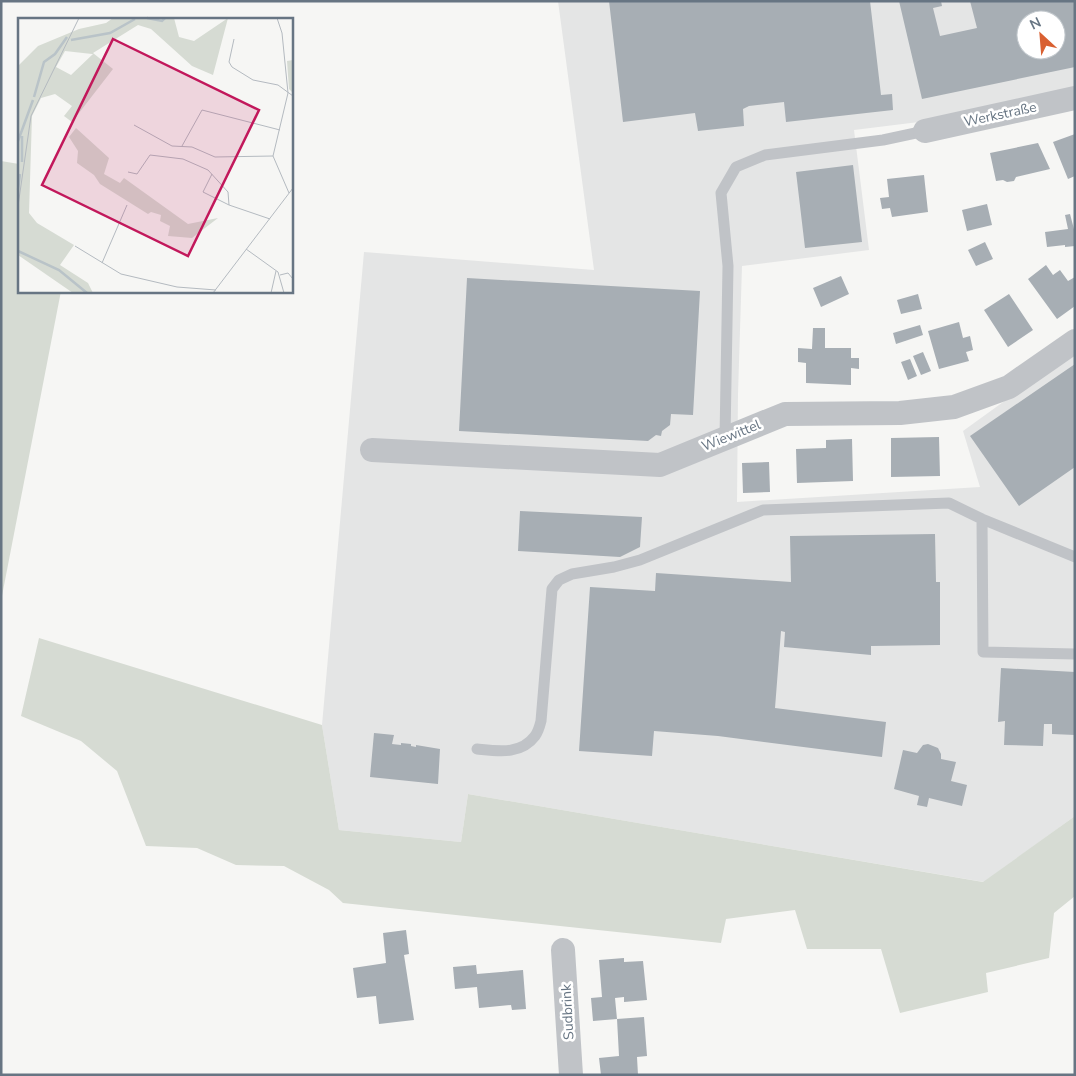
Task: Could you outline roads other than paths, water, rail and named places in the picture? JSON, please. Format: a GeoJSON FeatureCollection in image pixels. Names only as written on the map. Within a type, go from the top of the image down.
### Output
{"type":"FeatureCollection","features":[{"type":"Feature","properties":{"kind":"street","name":"Werkstraße"},"geometry":{"type":"LineString","coordinates":[[924,130],[1075,98]]}},
{"type":"Feature","properties":{"kind":"street","name":"Wiewittel"},"geometry":{"type":"LineString","coordinates":[[372,450],[660,465],[785,414],[900,413],[954,407],[1009,387],[1075,341]]}},
{"type":"Feature","properties":{"kind":"street","name":"Sudbrink"},"geometry":{"type":"LineString","coordinates":[[563,950],[571,1075]]}},
{"type":"Feature","properties":{"kind":"lane"},"geometry":{"type":"LineString","coordinates":[[725,438],[728,266],[721,193],[736,167],[765,156],[883,140],[924,130]]}},
{"type":"Feature","properties":{"kind":"lane"},"geometry":{"type":"LineString","coordinates":[[477,750],[508,752],[524,746],[536,735],[541,721],[552,589],[559,580],[572,574],[614,567],[640,560],[763,510],[949,503],[982,519],[1075,557]]}},
{"type":"Feature","properties":{"kind":"lane"},"geometry":{"type":"LineString","coordinates":[[982,519],[983,652],[1075,654]]}}]}
